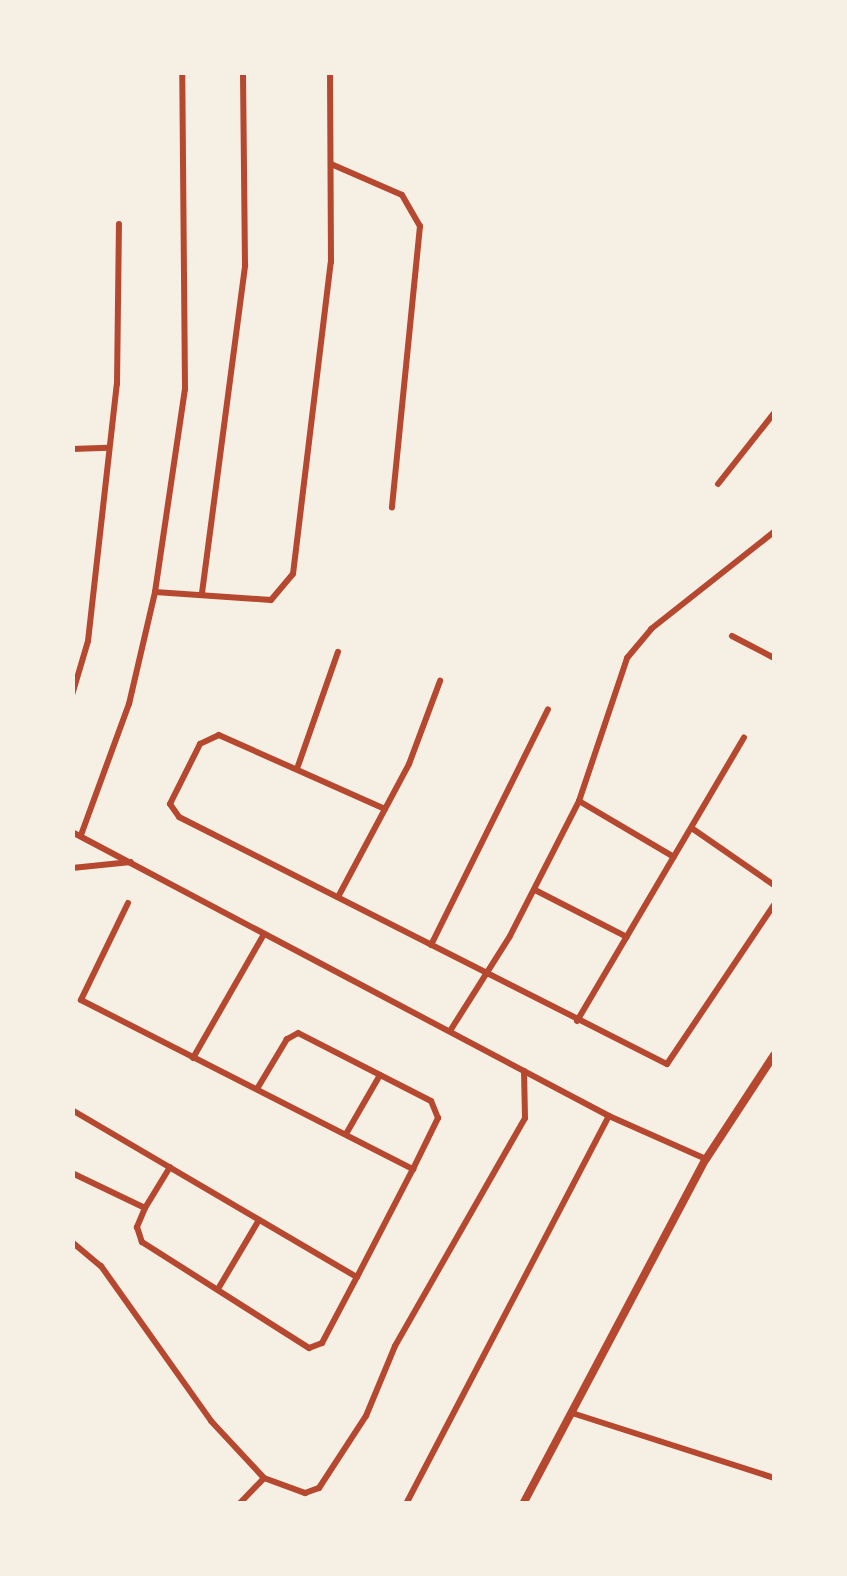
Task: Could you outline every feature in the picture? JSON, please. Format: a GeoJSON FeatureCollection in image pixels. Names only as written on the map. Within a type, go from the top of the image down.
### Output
{"type":"FeatureCollection","features":[{"type":"Feature","properties":{"kind":"main road"},"geometry":{"type":"LineString","coordinates":[[523,1504],[706,1159],[774,1055]]}},
{"type":"Feature","properties":{"kind":"street"},"geometry":{"type":"LineString","coordinates":[[182,72],[184,389],[155,592],[129,704],[76,834],[609,1116],[706,1159]]}},
{"type":"Feature","properties":{"kind":"street"},"geometry":{"type":"LineString","coordinates":[[202,593],[245,264],[243,72]]}},
{"type":"Feature","properties":{"kind":"street"},"geometry":{"type":"LineString","coordinates":[[155,592],[271,600],[293,574],[327,300],[330,72]]}},
{"type":"Feature","properties":{"kind":"street"},"geometry":{"type":"LineString","coordinates":[[331,164],[402,195],[420,226],[392,508]]}},
{"type":"Feature","properties":{"kind":"street"},"geometry":{"type":"LineString","coordinates":[[72,696],[88,641],[118,384],[119,224]]}},
{"type":"Feature","properties":{"kind":"street"},"geometry":{"type":"LineString","coordinates":[[718,484],[774,413]]}},
{"type":"Feature","properties":{"kind":"street"},"geometry":{"type":"LineString","coordinates":[[72,449],[108,448]]}},
{"type":"Feature","properties":{"kind":"street"},"geometry":{"type":"LineString","coordinates":[[450,1032],[535,890],[579,801],[619,676],[638,643],[774,532]]}},
{"type":"Feature","properties":{"kind":"street"},"geometry":{"type":"LineString","coordinates":[[732,636],[774,658]]}},
{"type":"Feature","properties":{"kind":"street"},"geometry":{"type":"LineString","coordinates":[[298,766],[338,652]]}},
{"type":"Feature","properties":{"kind":"street"},"geometry":{"type":"LineString","coordinates":[[338,897],[385,809],[440,681]]}},
{"type":"Feature","properties":{"kind":"street"},"geometry":{"type":"LineString","coordinates":[[431,946],[548,709]]}},
{"type":"Feature","properties":{"kind":"street"},"geometry":{"type":"LineString","coordinates":[[385,809],[298,766],[212,736],[200,744],[170,804],[179,817],[577,1021],[671,1064],[774,906]]}},
{"type":"Feature","properties":{"kind":"street"},"geometry":{"type":"LineString","coordinates":[[577,1021],[744,737]]}},
{"type":"Feature","properties":{"kind":"street"},"geometry":{"type":"LineString","coordinates":[[579,801],[674,857]]}},
{"type":"Feature","properties":{"kind":"street"},"geometry":{"type":"LineString","coordinates":[[693,829],[774,885]]}},
{"type":"Feature","properties":{"kind":"street"},"geometry":{"type":"LineString","coordinates":[[72,868],[131,862]]}},
{"type":"Feature","properties":{"kind":"street"},"geometry":{"type":"LineString","coordinates":[[535,890],[626,937]]}},
{"type":"Feature","properties":{"kind":"street"},"geometry":{"type":"LineString","coordinates":[[81,1000],[128,904]]}},
{"type":"Feature","properties":{"kind":"street"},"geometry":{"type":"LineString","coordinates":[[193,1058],[264,934]]}},
{"type":"Feature","properties":{"kind":"street"},"geometry":{"type":"LineString","coordinates":[[72,996],[413,1169]]}},
{"type":"Feature","properties":{"kind":"street"},"geometry":{"type":"LineString","coordinates":[[170,1166],[137,1227],[142,1242],[309,1348],[322,1343],[440,1110],[380,1075],[293,1033],[257,1089]]}},
{"type":"Feature","properties":{"kind":"street"},"geometry":{"type":"LineString","coordinates":[[72,1242],[101,1266],[211,1421],[264,1478],[315,1491],[366,1416],[395,1346],[524,1118],[524,1071]]}},
{"type":"Feature","properties":{"kind":"street"},"geometry":{"type":"LineString","coordinates":[[346,1134],[380,1075]]}},
{"type":"Feature","properties":{"kind":"street"},"geometry":{"type":"LineString","coordinates":[[72,1110],[357,1277]]}},
{"type":"Feature","properties":{"kind":"street"},"geometry":{"type":"LineString","coordinates":[[406,1504],[609,1116]]}},
{"type":"Feature","properties":{"kind":"street"},"geometry":{"type":"LineString","coordinates":[[72,1173],[145,1208]]}},
{"type":"Feature","properties":{"kind":"street"},"geometry":{"type":"LineString","coordinates":[[218,1288],[259,1220]]}},
{"type":"Feature","properties":{"kind":"street"},"geometry":{"type":"LineString","coordinates":[[572,1412],[774,1478]]}},
{"type":"Feature","properties":{"kind":"street"},"geometry":{"type":"LineString","coordinates":[[239,1504],[264,1478]]}}]}
